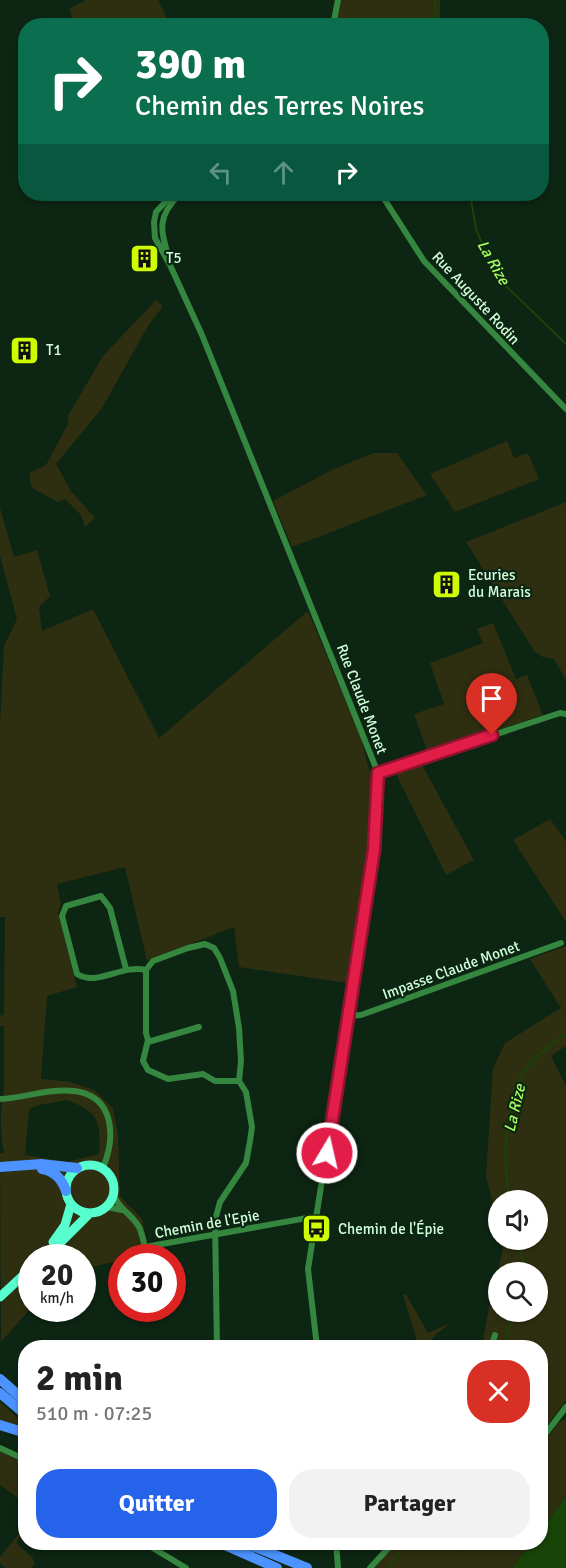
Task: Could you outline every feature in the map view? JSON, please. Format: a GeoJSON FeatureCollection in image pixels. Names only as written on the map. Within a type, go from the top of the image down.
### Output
{"type":"FeatureCollection","features":[{"type":"Feature","properties":{"kind":"highway"},"geometry":{"type":"LineString","coordinates":[[0,1169],[41,1164],[77,1168]]}},
{"type":"Feature","properties":{"kind":"highway"},"geometry":{"type":"LineString","coordinates":[[0,1169],[50,1170],[63,1182],[66,1191]]}},
{"type":"Feature","properties":{"kind":"highway"},"geometry":{"type":"LineString","coordinates":[[0,1379],[18,1395]]}},
{"type":"Feature","properties":{"kind":"highway"},"geometry":{"type":"LineString","coordinates":[[0,1393],[18,1408]]}},
{"type":"Feature","properties":{"kind":"highway"},"geometry":{"type":"LineString","coordinates":[[0,1425],[18,1431]]}},
{"type":"Feature","properties":{"kind":"highway"},"geometry":{"type":"LineString","coordinates":[[236,1550],[277,1568]]}},
{"type":"Feature","properties":{"kind":"highway"},"geometry":{"type":"LineString","coordinates":[[263,1550],[307,1568]]}},
{"type":"Feature","properties":{"kind":"main road"},"geometry":{"type":"LineString","coordinates":[[52,1244],[65,1225],[70,1204],[66,1191],[68,1178],[77,1168],[90,1165],[103,1168],[113,1180],[114,1195],[107,1207],[89,1214],[70,1204]]}},
{"type":"Feature","properties":{"kind":"main road"},"geometry":{"type":"LineString","coordinates":[[59,1244],[89,1214]]}},
{"type":"Feature","properties":{"kind":"main road"},"geometry":{"type":"LineString","coordinates":[[0,1297],[18,1280]]}},
{"type":"Feature","properties":{"kind":"street"},"geometry":{"type":"LineString","coordinates":[[335,18],[338,0]]}},
{"type":"Feature","properties":{"kind":"street","name":"Rue Claude Monet"},"geometry":{"type":"LineString","coordinates":[[173,201],[162,217],[162,229],[170,266],[202,335],[378,773],[374,850],[308,1269],[316,1340]]}},
{"type":"Feature","properties":{"kind":"street","name":"Rue Auguste Rodin"},"geometry":{"type":"LineString","coordinates":[[385,201],[424,261],[566,409]]}},
{"type":"Feature","properties":{"kind":"street"},"geometry":{"type":"LineString","coordinates":[[378,773],[560,713],[566,714]]}},
{"type":"Feature","properties":{"kind":"street"},"geometry":{"type":"LineString","coordinates":[[126,969],[110,908],[101,896],[66,906],[62,916],[76,974],[84,978],[93,978],[126,969],[146,970]]}},
{"type":"Feature","properties":{"kind":"street","name":"Impasse Claude Monet"},"geometry":{"type":"LineString","coordinates":[[348,1016],[361,1015],[561,943]]}},
{"type":"Feature","properties":{"kind":"street"},"geometry":{"type":"LineString","coordinates":[[217,1340],[214,1220],[220,1202],[246,1163],[252,1126],[246,1092],[239,1081],[241,1061],[239,1028],[232,991],[214,948],[206,944],[153,961],[146,970],[148,1042],[143,1053],[143,1061],[148,1070],[168,1079],[203,1074],[215,1081],[239,1081]]}},
{"type":"Feature","properties":{"kind":"street"},"geometry":{"type":"LineString","coordinates":[[148,1042],[199,1027]]}},
{"type":"Feature","properties":{"kind":"street"},"geometry":{"type":"LineString","coordinates":[[0,1099],[75,1090],[98,1102],[106,1112],[111,1126],[111,1143],[103,1168]]}},
{"type":"Feature","properties":{"kind":"street","name":"Chemin de l'Epie"},"geometry":{"type":"LineString","coordinates":[[114,1195],[122,1210],[130,1215],[139,1226],[145,1247],[318,1216]]}},
{"type":"Feature","properties":{"kind":"street"},"geometry":{"type":"LineString","coordinates":[[107,1207],[122,1210]]}},
{"type":"Feature","properties":{"kind":"street"},"geometry":{"type":"LineString","coordinates":[[493,1340],[495,1335]]}},
{"type":"Feature","properties":{"kind":"street"},"geometry":{"type":"LineString","coordinates":[[548,1431],[566,1407]]}},
{"type":"Feature","properties":{"kind":"street"},"geometry":{"type":"LineString","coordinates":[[0,1448],[18,1456]]}},
{"type":"Feature","properties":{"kind":"street"},"geometry":{"type":"LineString","coordinates":[[156,1550],[186,1568]]}},
{"type":"Feature","properties":{"kind":"street"},"geometry":{"type":"LineString","coordinates":[[337,1550],[338,1568]]}},
{"type":"Feature","properties":{"kind":"street"},"geometry":{"type":"LineString","coordinates":[[370,1568],[387,1550]]}},
{"type":"Feature","properties":{"kind":"shaded area"},"geometry":{"type":"Polygon","coordinates":[[[86,0],[158,0],[167,18],[73,18],[69,9],[86,0]]]}},
{"type":"Feature","properties":{"kind":"shaded area"},"geometry":{"type":"Polygon","coordinates":[[[335,0],[440,0],[440,18],[331,18],[335,0]]]}},
{"type":"Feature","properties":{"kind":"shaded area"},"geometry":{"type":"Polygon","coordinates":[[[156,300],[163,306],[148,326],[102,408],[56,464],[71,491],[95,518],[85,527],[81,515],[65,499],[58,502],[32,488],[29,473],[46,465],[68,424],[68,416],[103,356],[156,300]]]}},
{"type":"Feature","properties":{"kind":"shaded area"},"geometry":{"type":"Polygon","coordinates":[[[507,441],[514,458],[528,453],[539,479],[455,512],[430,474],[507,441]]]}},
{"type":"Feature","properties":{"kind":"shaded area"},"geometry":{"type":"Polygon","coordinates":[[[374,453],[397,453],[427,495],[292,547],[273,501],[332,470],[374,453]]]}},
{"type":"Feature","properties":{"kind":"shaded area"},"geometry":{"type":"Polygon","coordinates":[[[566,502],[566,680],[554,659],[543,657],[534,651],[466,542],[566,502]]]}},
{"type":"Feature","properties":{"kind":"shaded area"},"geometry":{"type":"Polygon","coordinates":[[[0,508],[14,557],[37,550],[50,596],[39,607],[42,631],[93,609],[159,738],[308,611],[361,738],[371,777],[371,826],[347,983],[239,967],[234,927],[147,961],[125,867],[57,884],[61,904],[58,913],[77,987],[47,996],[41,1079],[71,1082],[94,1090],[113,1108],[118,1134],[120,1196],[142,1219],[147,1243],[108,1244],[108,1263],[96,1266],[96,1244],[18,1244],[19,1322],[1,1342],[0,1153],[4,1153],[1,1121],[4,1090],[4,1026],[0,1026],[0,1016],[4,1014],[5,917],[0,917],[0,725],[4,646],[17,619],[0,556],[0,508]],[[67,1100],[29,1109],[25,1155],[67,1162],[99,1154],[96,1119],[86,1109],[67,1100]]]}},
{"type":"Feature","properties":{"kind":"shaded area"},"geometry":{"type":"Polygon","coordinates":[[[493,623],[516,679],[527,675],[543,715],[428,753],[414,714],[444,704],[430,663],[483,643],[477,629],[493,623]]]}},
{"type":"Feature","properties":{"kind":"shaded area"},"geometry":{"type":"Polygon","coordinates":[[[421,763],[474,860],[446,875],[395,772],[421,763]]]}},
{"type":"Feature","properties":{"kind":"shaded area"},"geometry":{"type":"Polygon","coordinates":[[[550,819],[566,841],[566,922],[513,840],[550,819]]]}},
{"type":"Feature","properties":{"kind":"shaded area"},"geometry":{"type":"Polygon","coordinates":[[[566,946],[566,1046],[551,1056],[566,1086],[566,1400],[548,1424],[548,1340],[483,1340],[488,1313],[488,1322],[548,1322],[548,1262],[500,1262],[503,1250],[548,1250],[548,1190],[490,1190],[486,1175],[493,1068],[505,1043],[561,1008],[530,959],[566,946]]]}},
{"type":"Feature","properties":{"kind":"shaded area"},"geometry":{"type":"Polygon","coordinates":[[[406,1294],[428,1333],[450,1323],[431,1340],[417,1340],[403,1295],[406,1294]]]}},
{"type":"Feature","properties":{"kind":"shaded area"},"geometry":{"type":"Polygon","coordinates":[[[0,1402],[18,1419],[18,1427],[0,1421],[0,1402]]]}},
{"type":"Feature","properties":{"kind":"shaded area"},"geometry":{"type":"Polygon","coordinates":[[[566,1419],[566,1497],[548,1521],[548,1437],[559,1422],[566,1419]]]}},
{"type":"Feature","properties":{"kind":"shaded area"},"geometry":{"type":"Polygon","coordinates":[[[0,1451],[18,1460],[18,1498],[0,1485],[0,1451]]]}},
{"type":"Feature","properties":{"kind":"shaded area"},"geometry":{"type":"Polygon","coordinates":[[[566,1497],[566,1568],[513,1568],[526,1550],[548,1550],[548,1521],[566,1497]]]}},
{"type":"Feature","properties":{"kind":"shaded area"},"geometry":{"type":"Polygon","coordinates":[[[18,1535],[16,1543],[18,1550],[24,1550],[32,1557],[35,1564],[31,1568],[5,1568],[0,1563],[0,1557],[18,1535]]]}},
{"type":"Feature","properties":{"kind":"shaded area"},"geometry":{"type":"Polygon","coordinates":[[[389,1550],[458,1550],[454,1556],[459,1550],[526,1550],[513,1568],[375,1568],[389,1550]]]}},
{"type":"Feature","properties":{"kind":"waterway","name":"La Rize"},"geometry":{"type":"LineString","coordinates":[[435,0],[436,18]]}},
{"type":"Feature","properties":{"kind":"waterway","name":"La Rize"},"geometry":{"type":"LineString","coordinates":[[471,201],[476,229],[487,255],[504,284],[566,344]]}},
{"type":"Feature","properties":{"kind":"waterway","name":"La Rize"},"geometry":{"type":"LineString","coordinates":[[509,1190],[506,1139],[514,1093],[528,1066],[566,1034]]}},
{"type":"Feature","properties":{"kind":"waterway","name":"La Rize"},"geometry":{"type":"LineString","coordinates":[[520,1250],[523,1262]]}},
{"type":"Feature","properties":{"kind":"waterway","name":"La Rize"},"geometry":{"type":"LineString","coordinates":[[506,1340],[511,1322]]}},
{"type":"Feature","properties":{"kind":"waterway","name":"La Rize"},"geometry":{"type":"LineString","coordinates":[[388,1568],[402,1550]]}},
{"type":"Feature","properties":{"kind":"place","name":"T5"},"geometry":{"type":"Point","coordinates":[145,258]}},
{"type":"Feature","properties":{"kind":"place","name":"T1"},"geometry":{"type":"Point","coordinates":[25,350]}},
{"type":"Feature","properties":{"kind":"place","name":"Ecuries du Marais"},"geometry":{"type":"Point","coordinates":[447,584]}},
{"type":"Feature","properties":{"kind":"place","name":"Chemin de l'Épie"},"geometry":{"type":"Point","coordinates":[317,1229]}},
{"type":"Feature","properties":{"kind":"route"},"geometry":{"type":"LineString","coordinates":[[327,1153],[374,850],[378,773],[492,735]]}}]}
